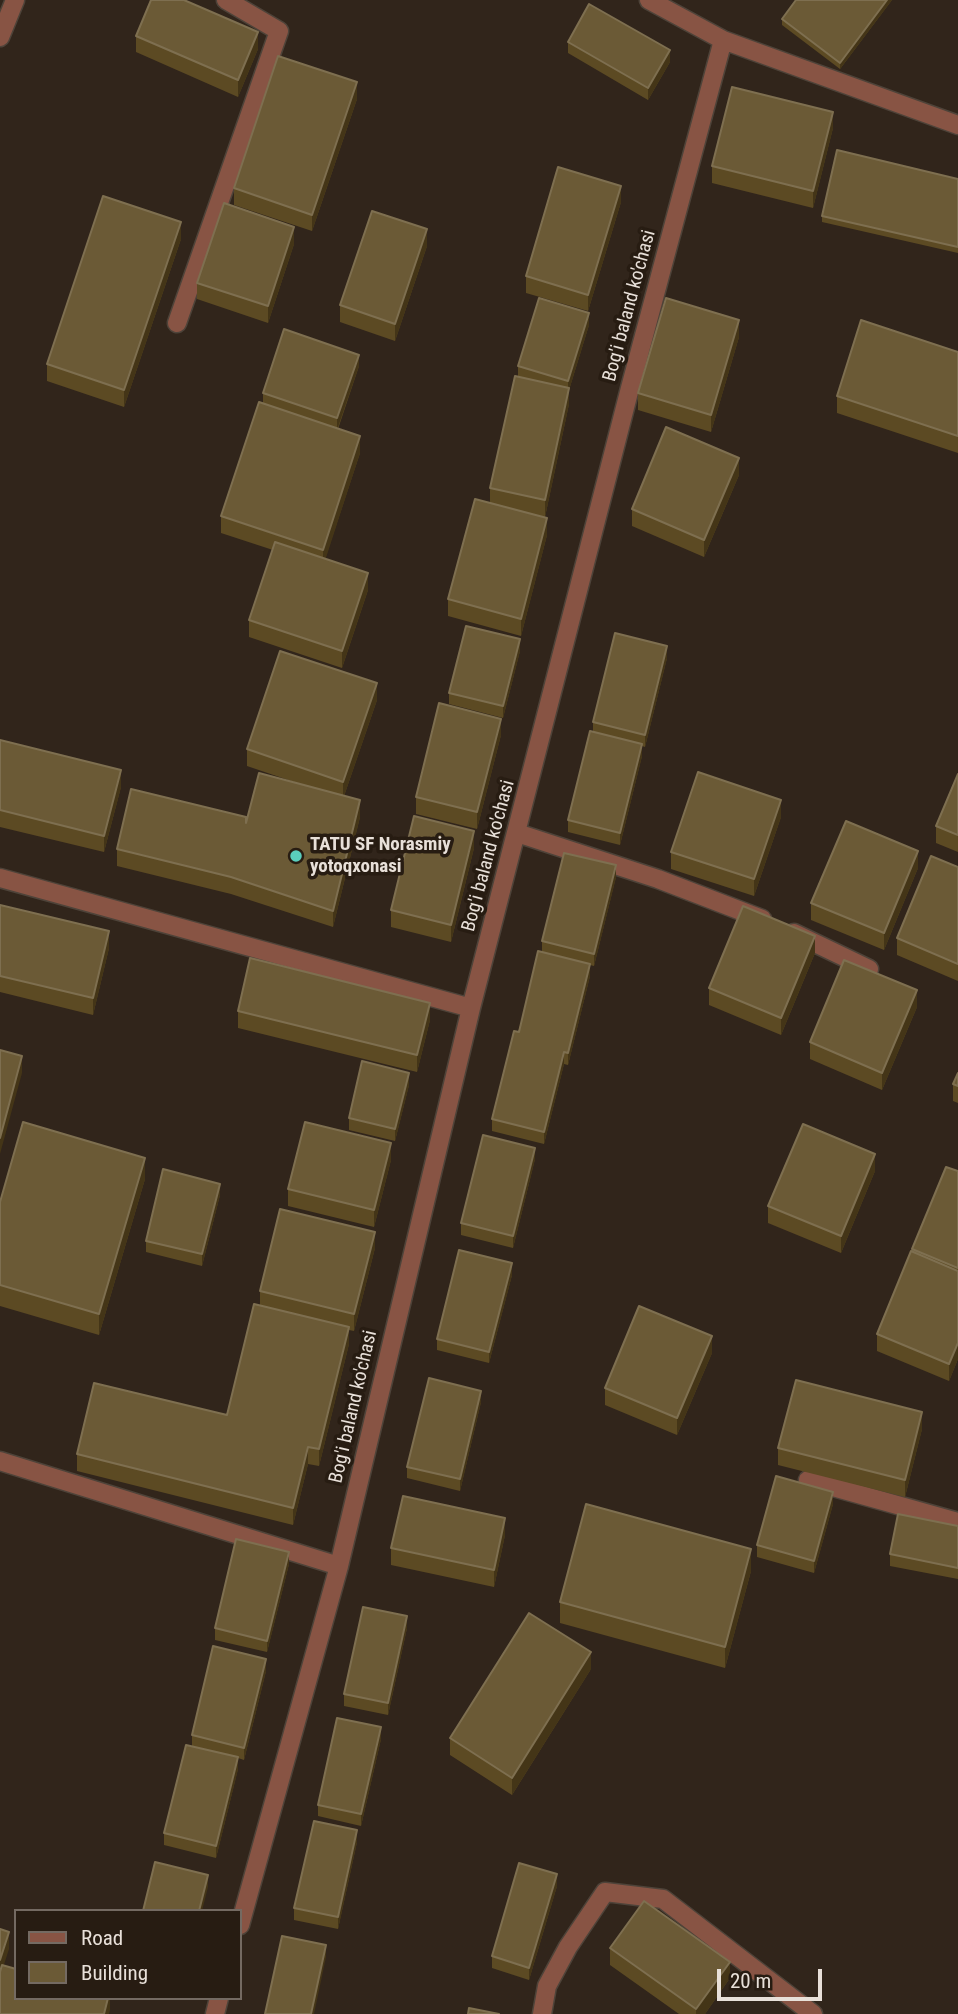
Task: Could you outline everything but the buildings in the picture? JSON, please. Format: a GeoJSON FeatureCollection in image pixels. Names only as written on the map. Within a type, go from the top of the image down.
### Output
{"type":"FeatureCollection","features":[{"type":"Feature","properties":{"kind":"street"},"geometry":{"type":"LineString","coordinates":[[0,37],[15,0]]}},
{"type":"Feature","properties":{"kind":"street"},"geometry":{"type":"LineString","coordinates":[[177,323],[279,31],[226,0]]}},
{"type":"Feature","properties":{"kind":"street"},"geometry":{"type":"LineString","coordinates":[[649,0],[723,40],[958,125]]}},
{"type":"Feature","properties":{"kind":"street","name":"Bog'i baland ko'chasi"},"geometry":{"type":"LineString","coordinates":[[242,1917],[339,1566],[471,1008],[626,401],[723,40]]}},
{"type":"Feature","properties":{"kind":"street"},"geometry":{"type":"LineString","coordinates":[[517,833],[658,880],[770,922],[869,969]]}},
{"type":"Feature","properties":{"kind":"street"},"geometry":{"type":"LineString","coordinates":[[0,878],[471,1008]]}},
{"type":"Feature","properties":{"kind":"street"},"geometry":{"type":"LineString","coordinates":[[0,1461],[339,1566]]}},
{"type":"Feature","properties":{"kind":"street"},"geometry":{"type":"LineString","coordinates":[[808,1480],[958,1521]]}},
{"type":"Feature","properties":{"kind":"street"},"geometry":{"type":"LineString","coordinates":[[542,2014],[547,1986],[562,1957],[605,1892],[663,1899],[813,2014]]}},
{"type":"Feature","properties":{"kind":"place","name":"TATU SF Norasmiy yotoqxonasi"},"geometry":{"type":"Point","coordinates":[296,856]}}]}
